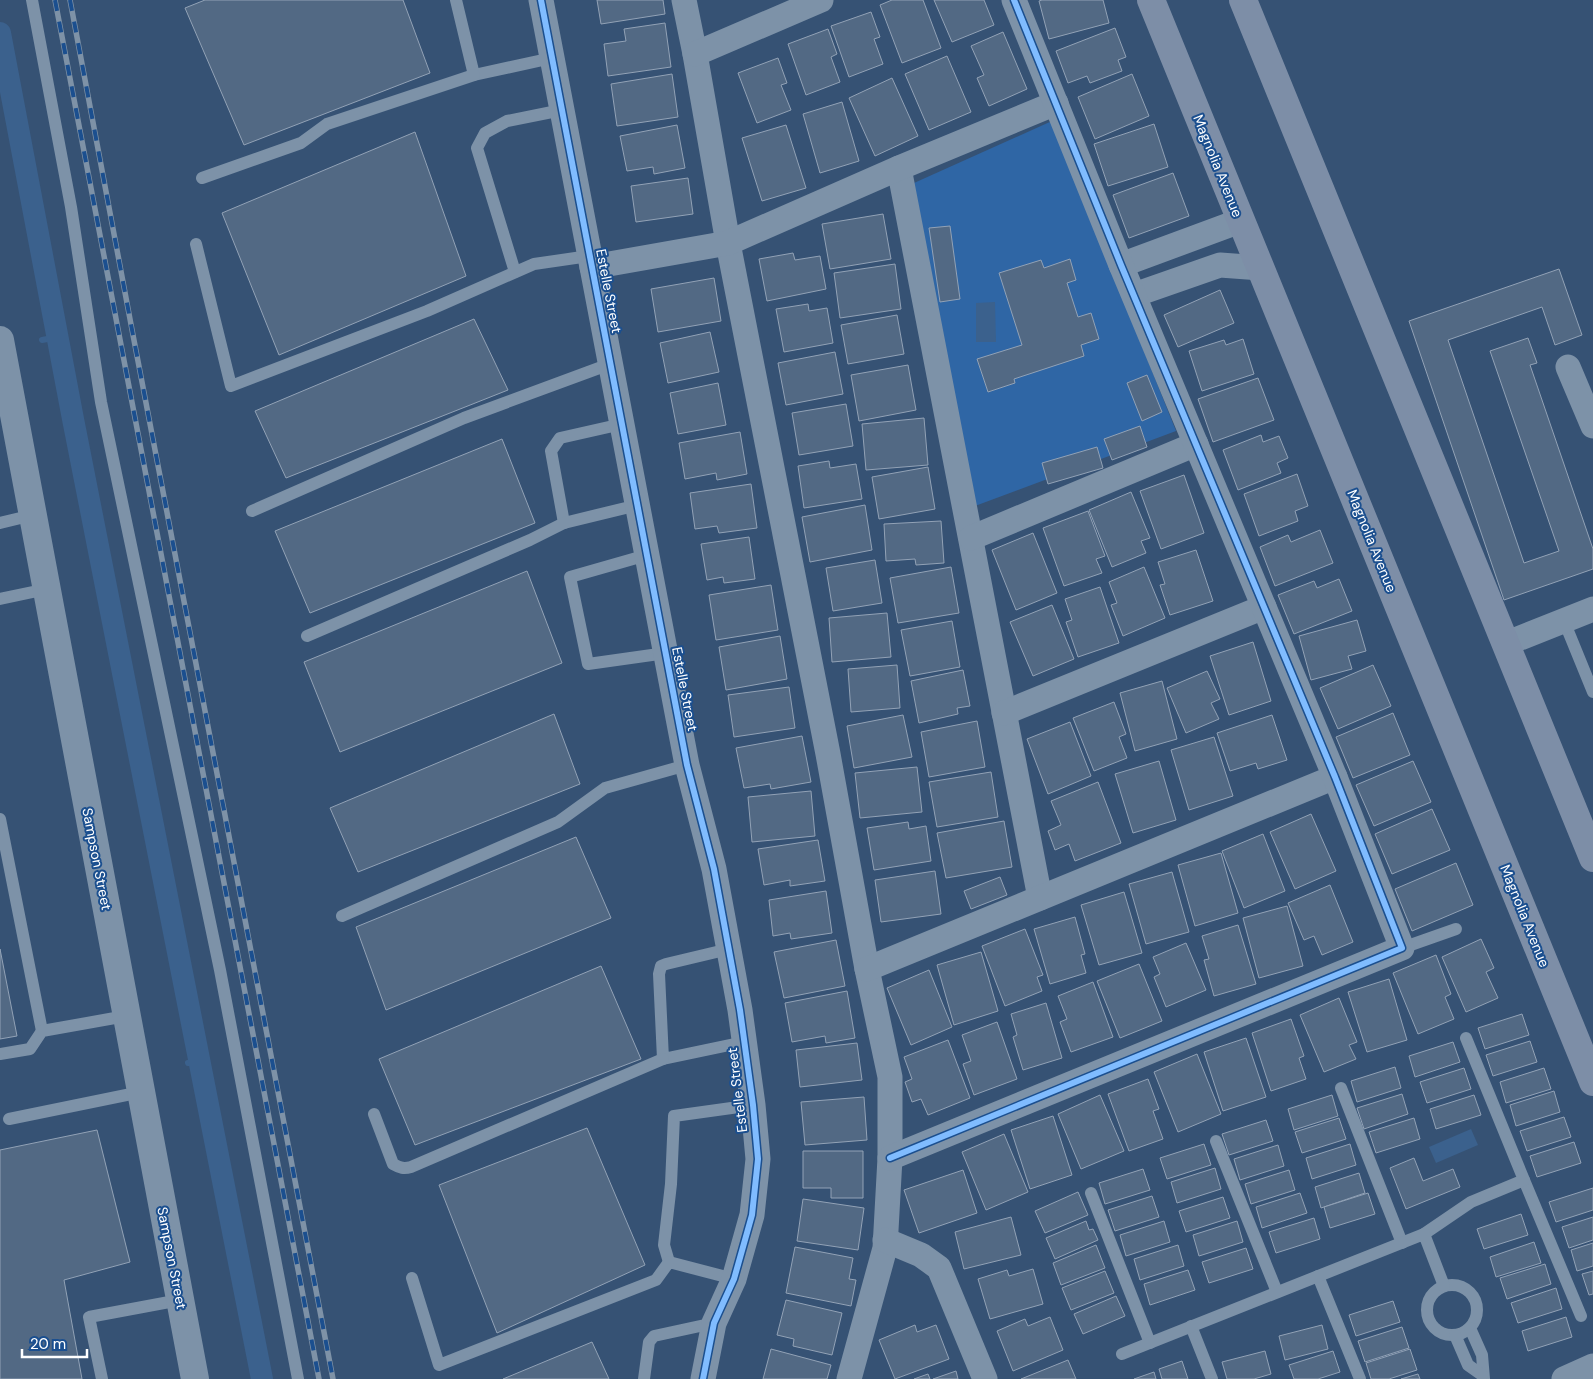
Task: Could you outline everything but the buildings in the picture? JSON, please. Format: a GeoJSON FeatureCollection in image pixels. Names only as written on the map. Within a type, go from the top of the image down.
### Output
{"type":"FeatureCollection","features":[{"type":"Feature","properties":{"kind":"main road","name":"Magnolia Avenue"},"geometry":{"type":"LineString","coordinates":[[1151,0],[1593,1082]]}},
{"type":"Feature","properties":{"kind":"main road"},"geometry":{"type":"LineString","coordinates":[[1243,0],[1593,858]]}},
{"type":"Feature","properties":{"kind":"main road"},"geometry":{"type":"LineString","coordinates":[[1532,933],[1593,1040]]}},
{"type":"Feature","properties":{"kind":"street","name":"Estelle Street"},"geometry":{"type":"LineString","coordinates":[[540,0],[687,765],[714,869],[740,1010],[753,1105],[758,1159],[752,1215],[734,1280],[714,1323],[702,1379]]}},
{"type":"Feature","properties":{"kind":"street"},"geometry":{"type":"LineString","coordinates":[[684,0],[728,243],[890,1077],[890,1158],[885,1248],[849,1379]]}},
{"type":"Feature","properties":{"kind":"street"},"geometry":{"type":"LineString","coordinates":[[695,54],[821,0]]}},
{"type":"Feature","properties":{"kind":"street"},"geometry":{"type":"LineString","coordinates":[[890,1158],[1402,948],[1335,777],[1121,265],[1014,0]]}},
{"type":"Feature","properties":{"kind":"street"},"geometry":{"type":"LineString","coordinates":[[591,261],[728,243],[899,168],[1056,103]]}},
{"type":"Feature","properties":{"kind":"street"},"geometry":{"type":"LineString","coordinates":[[899,168],[1040,898]]}},
{"type":"Feature","properties":{"kind":"street"},"geometry":{"type":"LineString","coordinates":[[1121,265],[1240,221]]}},
{"type":"Feature","properties":{"kind":"street"},"geometry":{"type":"LineString","coordinates":[[1134,295],[1220,265],[1261,268]]}},
{"type":"Feature","properties":{"kind":"street","name":"Sampson Street"},"geometry":{"type":"LineString","coordinates":[[0,340],[195,1379]]}},
{"type":"Feature","properties":{"kind":"street"},"geometry":{"type":"LineString","coordinates":[[1568,367],[1593,426]]}},
{"type":"Feature","properties":{"kind":"street"},"geometry":{"type":"LineString","coordinates":[[970,538],[1196,444]]}},
{"type":"Feature","properties":{"kind":"street"},"geometry":{"type":"LineString","coordinates":[[1004,713],[1264,607]]}},
{"type":"Feature","properties":{"kind":"street"},"geometry":{"type":"LineString","coordinates":[[1505,644],[1593,609]]}},
{"type":"Feature","properties":{"kind":"street"},"geometry":{"type":"LineString","coordinates":[[868,969],[1335,777]]}},
{"type":"Feature","properties":{"kind":"street"},"geometry":{"type":"LineString","coordinates":[[885,1240],[921,1256],[939,1268],[985,1379]]}},
{"type":"Feature","properties":{"kind":"street"},"geometry":{"type":"LineString","coordinates":[[1564,1379],[1593,1366]]}},
{"type":"Feature","properties":{"kind":"lane"},"geometry":{"type":"LineString","coordinates":[[32,0],[71,208],[101,402],[220,970],[298,1379]]}},
{"type":"Feature","properties":{"kind":"lane"},"geometry":{"type":"LineString","coordinates":[[456,0],[474,75]]}},
{"type":"Feature","properties":{"kind":"lane"},"geometry":{"type":"LineString","coordinates":[[202,178],[301,143],[327,124],[474,75],[552,58]]}},
{"type":"Feature","properties":{"kind":"lane"},"geometry":{"type":"LineString","coordinates":[[515,272],[477,148],[485,133],[507,121],[562,110]]}},
{"type":"Feature","properties":{"kind":"lane"},"geometry":{"type":"LineString","coordinates":[[196,244],[231,386],[427,311],[534,264],[591,261]]}},
{"type":"Feature","properties":{"kind":"lane"},"geometry":{"type":"LineString","coordinates":[[252,511],[464,418],[610,364]]}},
{"type":"Feature","properties":{"kind":"lane"},"geometry":{"type":"LineString","coordinates":[[564,523],[551,451],[560,438],[622,424]]}},
{"type":"Feature","properties":{"kind":"lane"},"geometry":{"type":"LineString","coordinates":[[307,636],[530,540],[564,523],[638,506]]}},
{"type":"Feature","properties":{"kind":"lane"},"geometry":{"type":"LineString","coordinates":[[0,523],[33,515]]}},
{"type":"Feature","properties":{"kind":"lane"},"geometry":{"type":"LineString","coordinates":[[647,555],[570,577],[588,664],[666,652]]}},
{"type":"Feature","properties":{"kind":"lane"},"geometry":{"type":"LineString","coordinates":[[0,599],[47,589]]}},
{"type":"Feature","properties":{"kind":"lane"},"geometry":{"type":"LineString","coordinates":[[1564,621],[1593,692]]}},
{"type":"Feature","properties":{"kind":"lane"},"geometry":{"type":"LineString","coordinates":[[342,916],[558,822],[604,788],[687,765]]}},
{"type":"Feature","properties":{"kind":"lane"},"geometry":{"type":"LineString","coordinates":[[0,819],[42,1031],[30,1049],[0,1054]]}},
{"type":"Feature","properties":{"kind":"lane"},"geometry":{"type":"LineString","coordinates":[[1402,948],[1456,929]]}},
{"type":"Feature","properties":{"kind":"lane"},"geometry":{"type":"LineString","coordinates":[[663,1059],[659,974],[662,966],[728,949]]}},
{"type":"Feature","properties":{"kind":"lane"},"geometry":{"type":"LineString","coordinates":[[42,1031],[126,1016]]}},
{"type":"Feature","properties":{"kind":"lane"},"geometry":{"type":"LineString","coordinates":[[1466,1038],[1581,1316]]}},
{"type":"Feature","properties":{"kind":"lane"},"geometry":{"type":"LineString","coordinates":[[374,1114],[393,1164],[405,1169],[411,1168],[663,1059],[744,1042]]}},
{"type":"Feature","properties":{"kind":"lane"},"geometry":{"type":"LineString","coordinates":[[1340,1088],[1402,1243]]}},
{"type":"Feature","properties":{"kind":"lane"},"geometry":{"type":"LineString","coordinates":[[9,1119],[141,1092]]}},
{"type":"Feature","properties":{"kind":"lane"},"geometry":{"type":"LineString","coordinates":[[669,1262],[664,1245],[671,1184],[674,1116],[753,1105]]}},
{"type":"Feature","properties":{"kind":"lane"},"geometry":{"type":"LineString","coordinates":[[1216,1141],[1277,1292]]}},
{"type":"Feature","properties":{"kind":"lane"},"geometry":{"type":"LineString","coordinates":[[1122,1354],[1424,1234],[1471,1202],[1524,1180]]}},
{"type":"Feature","properties":{"kind":"lane"},"geometry":{"type":"LineString","coordinates":[[1091,1193],[1150,1343]]}},
{"type":"Feature","properties":{"kind":"lane"},"geometry":{"type":"LineString","coordinates":[[1424,1234],[1444,1286]]}},
{"type":"Feature","properties":{"kind":"lane"},"geometry":{"type":"LineString","coordinates":[[412,1278],[439,1365],[656,1280],[669,1262]]}},
{"type":"Feature","properties":{"kind":"lane"},"geometry":{"type":"LineString","coordinates":[[669,1262],[734,1280]]}},
{"type":"Feature","properties":{"kind":"lane"},"geometry":{"type":"LineString","coordinates":[[1318,1276],[1360,1379]]}},
{"type":"Feature","properties":{"kind":"lane"},"geometry":{"type":"LineString","coordinates":[[1453,1284],[1468,1290],[1474,1297],[1477,1305],[1475,1322],[1470,1328],[1463,1333],[1454,1335],[1446,1335],[1439,1332],[1428,1319],[1428,1303],[1431,1295],[1444,1286],[1453,1284]]}},
{"type":"Feature","properties":{"kind":"lane"},"geometry":{"type":"LineString","coordinates":[[102,1379],[89,1317],[180,1300]]}},
{"type":"Feature","properties":{"kind":"lane"},"geometry":{"type":"LineString","coordinates":[[644,1379],[649,1342],[654,1336],[714,1323]]}},
{"type":"Feature","properties":{"kind":"lane"},"geometry":{"type":"LineString","coordinates":[[1191,1326],[1212,1379]]}},
{"type":"Feature","properties":{"kind":"lane"},"geometry":{"type":"LineString","coordinates":[[1470,1328],[1482,1355],[1483,1377]]}},
{"type":"Feature","properties":{"kind":"lane"},"geometry":{"type":"LineString","coordinates":[[1454,1335],[1468,1365],[1483,1377]]}},
{"type":"Feature","properties":{"kind":"shaded area"},"geometry":{"type":"Polygon","coordinates":[[[1052,121],[1176,431],[975,506],[914,183],[1052,121]]]}},
{"type":"Feature","properties":{"kind":"shaded area"},"geometry":{"type":"Polygon","coordinates":[[[995,302],[996,342],[976,342],[976,303],[995,302]]]}},
{"type":"Feature","properties":{"kind":"shaded area"},"geometry":{"type":"Polygon","coordinates":[[[1471,1129],[1478,1145],[1436,1163],[1429,1147],[1471,1129]]]}},
{"type":"Feature","properties":{"kind":"waterway"},"geometry":{"type":"LineString","coordinates":[[0,33],[73,419],[262,1379]]}},
{"type":"Feature","properties":{"kind":"waterway"},"geometry":{"type":"LineString","coordinates":[[42,340],[58,337]]}},
{"type":"Feature","properties":{"kind":"waterway"},"geometry":{"type":"LineString","coordinates":[[188,1063],[199,1060]]}},
{"type":"Feature","properties":{"kind":"railway"},"geometry":{"type":"LineString","coordinates":[[55,0],[319,1379]]}},
{"type":"Feature","properties":{"kind":"railway"},"geometry":{"type":"LineString","coordinates":[[70,0],[333,1379]]}},
{"type":"Feature","properties":{"kind":"cycle path"},"geometry":{"type":"LineString","coordinates":[[541,0],[687,765],[714,869],[740,1010],[753,1105],[758,1159],[752,1215],[734,1279],[714,1323],[703,1379]]}},
{"type":"Feature","properties":{"kind":"cycle path"},"geometry":{"type":"LineString","coordinates":[[890,1158],[1402,948],[1335,777],[1121,265],[1014,0]]}}]}
